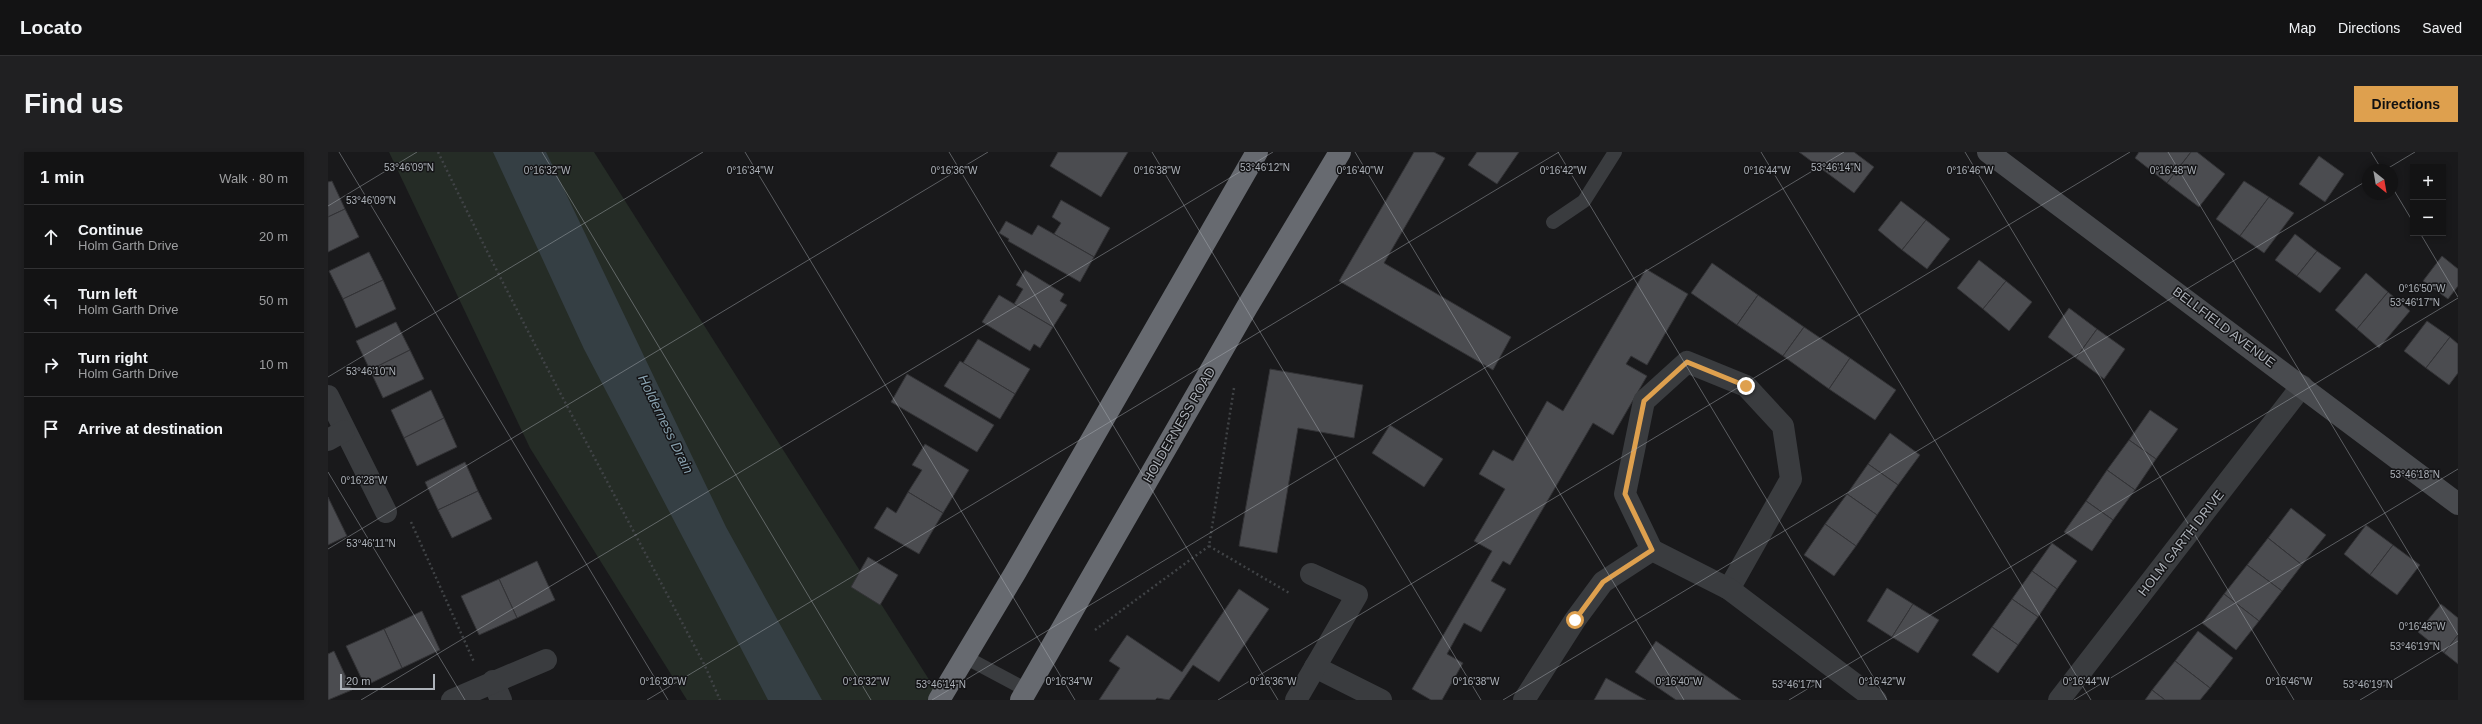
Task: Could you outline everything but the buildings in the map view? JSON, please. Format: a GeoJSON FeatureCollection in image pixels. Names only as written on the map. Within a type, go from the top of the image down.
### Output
{"type":"FeatureCollection","features":[{"type":"Feature","properties":{"kind":"highway"},"geometry":{"type":"LineString","coordinates":[[939,700],[1257,152]]}},
{"type":"Feature","properties":{"kind":"highway","name":"HOLDERNESS ROAD"},"geometry":{"type":"LineString","coordinates":[[1024,695],[1247,307],[1340,152]]}},
{"type":"Feature","properties":{"kind":"street","name":"BELLFIELD AVENUE"},"geometry":{"type":"LineString","coordinates":[[1988,152],[2458,504]]}},
{"type":"Feature","properties":{"kind":"street"},"geometry":{"type":"LineString","coordinates":[[1729,589],[1791,479],[1783,426],[1746,386],[1687,362],[1644,401],[1625,494],[1652,550],[1729,589],[1876,700]]}},
{"type":"Feature","properties":{"kind":"street","name":"HOLM GARTH DRIVE"},"geometry":{"type":"LineString","coordinates":[[2059,700],[2302,386]]}},
{"type":"Feature","properties":{"kind":"street"},"geometry":{"type":"LineString","coordinates":[[328,396],[336,436],[386,512]]}},
{"type":"Feature","properties":{"kind":"street"},"geometry":{"type":"LineString","coordinates":[[1524,700],[1575,620],[1603,582],[1652,550]]}},
{"type":"Feature","properties":{"kind":"street"},"geometry":{"type":"LineString","coordinates":[[1296,700],[1357,595],[1311,574]]}},
{"type":"Feature","properties":{"kind":"street"},"geometry":{"type":"LineString","coordinates":[[452,700],[493,689],[546,660]]}},
{"type":"Feature","properties":{"kind":"street"},"geometry":{"type":"LineString","coordinates":[[1315,667],[1381,700]]}},
{"type":"Feature","properties":{"kind":"lane"},"geometry":{"type":"LineString","coordinates":[[1553,222],[1584,201],[1615,152]]}},
{"type":"Feature","properties":{"kind":"lane"},"geometry":{"type":"LineString","coordinates":[[965,657],[1024,695]]}},
{"type":"Feature","properties":{"kind":"path"},"geometry":{"type":"LineString","coordinates":[[438,152],[497,275],[590,447],[705,666],[720,700]]}},
{"type":"Feature","properties":{"kind":"path"},"geometry":{"type":"LineString","coordinates":[[1089,634],[1209,546],[1235,384]]}},
{"type":"Feature","properties":{"kind":"path"},"geometry":{"type":"LineString","coordinates":[[386,512],[408,514],[493,689]]}},
{"type":"Feature","properties":{"kind":"path"},"geometry":{"type":"LineString","coordinates":[[1209,546],[1290,594],[1311,574]]}},
{"type":"Feature","properties":{"kind":"shaded area"},"geometry":{"type":"Polygon","coordinates":[[[389,152],[594,152],[942,700],[687,700],[530,448],[389,152]]]}},
{"type":"Feature","properties":{"kind":"water","name":"Holderness Drain"},"geometry":{"type":"Polygon","coordinates":[[[493,152],[546,152],[726,527],[822,700],[768,700],[584,349],[493,152]]]}},
{"type":"Feature","properties":{"kind":"route"},"geometry":{"type":"LineString","coordinates":[[1575,620],[1603,582],[1652,550],[1625,494],[1644,401],[1687,362],[1746,386]]}}]}
